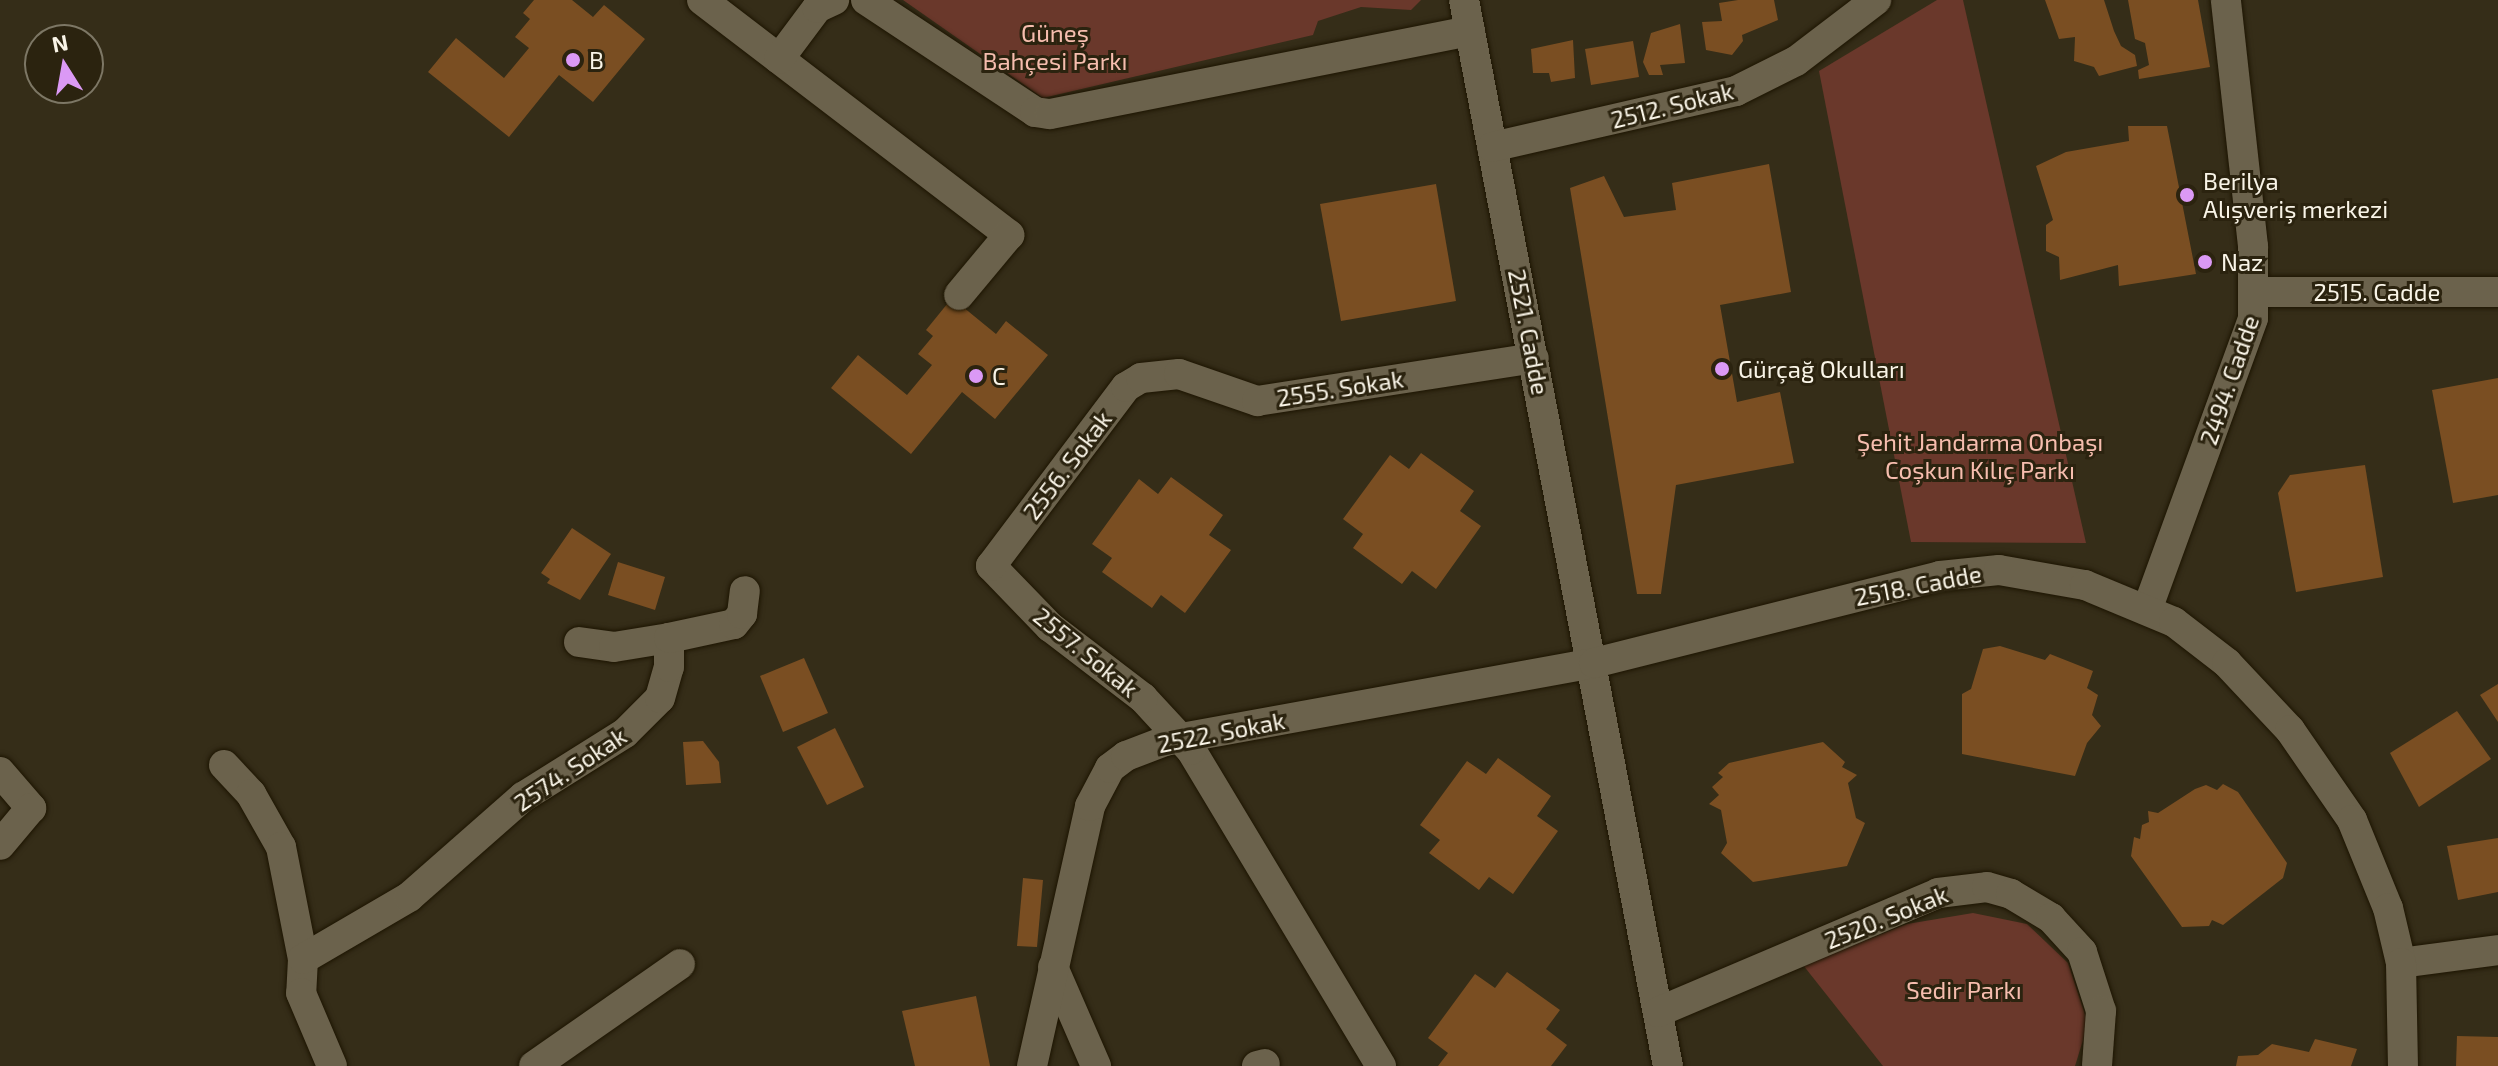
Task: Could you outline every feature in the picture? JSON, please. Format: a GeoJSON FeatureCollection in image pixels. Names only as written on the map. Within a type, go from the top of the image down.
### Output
{"type":"FeatureCollection","features":[{"type":"Feature","properties":{"kind":"street"},"geometry":{"type":"LineString","coordinates":[[702,0],[1009,235],[959,295]]}},
{"type":"Feature","properties":{"kind":"street"},"geometry":{"type":"LineString","coordinates":[[779,59],[817,8],[834,0]]}},
{"type":"Feature","properties":{"kind":"street"},"geometry":{"type":"LineString","coordinates":[[866,0],[1035,112],[1050,114],[1470,31]]}},
{"type":"Feature","properties":{"kind":"street","name":"2521. Cadde"},"geometry":{"type":"LineString","coordinates":[[1464,0],[1594,663]]}},
{"type":"Feature","properties":{"kind":"street","name":"2512. Sokak"},"geometry":{"type":"LineString","coordinates":[[1492,147],[1736,91],[1796,61],[1876,0]]}},
{"type":"Feature","properties":{"kind":"street","name":"2494. Cadde"},"geometry":{"type":"LineString","coordinates":[[2148,607],[2245,340],[2255,292],[2226,0]]}},
{"type":"Feature","properties":{"kind":"street","name":"2515. Cadde"},"geometry":{"type":"LineString","coordinates":[[2255,292],[2498,292]]}},
{"type":"Feature","properties":{"kind":"street","name":"2555. Sokak"},"geometry":{"type":"LineString","coordinates":[[1150,375],[1188,376],[1257,401],[1534,358]]}},
{"type":"Feature","properties":{"kind":"street","name":"2556. Sokak"},"geometry":{"type":"LineString","coordinates":[[991,566],[1126,387],[1150,375]]}},
{"type":"Feature","properties":{"kind":"street","name":"2557. Sokak"},"geometry":{"type":"LineString","coordinates":[[991,566],[1050,627],[1143,698],[1182,738],[1217,788],[1381,1066]]}},
{"type":"Feature","properties":{"kind":"street","name":"2518. Cadde"},"geometry":{"type":"LineString","coordinates":[[1594,663],[1971,572],[2058,577],[2148,607],[2227,663],[2328,780],[2371,858],[2401,963],[2403,1066]]}},
{"type":"Feature","properties":{"kind":"street"},"geometry":{"type":"LineString","coordinates":[[579,642],[614,647],[734,624],[742,614],[745,591]]}},
{"type":"Feature","properties":{"kind":"street","name":"2574. Sokak"},"geometry":{"type":"LineString","coordinates":[[303,959],[409,897],[523,797],[646,715],[667,683],[669,638]]}},
{"type":"Feature","properties":{"kind":"street"},"geometry":{"type":"LineString","coordinates":[[1594,663],[1668,1066]]}},
{"type":"Feature","properties":{"kind":"street","name":"2522. Sokak"},"geometry":{"type":"LineString","coordinates":[[1032,1066],[1084,825],[1099,785],[1126,756],[1182,738],[1594,663]]}},
{"type":"Feature","properties":{"kind":"street"},"geometry":{"type":"LineString","coordinates":[[224,765],[251,794],[281,847],[303,959],[304,1006],[332,1066]]}},
{"type":"Feature","properties":{"kind":"street"},"geometry":{"type":"LineString","coordinates":[[0,772],[31,808],[0,845]]}},
{"type":"Feature","properties":{"kind":"street","name":"2520. Sokak"},"geometry":{"type":"LineString","coordinates":[[1658,1012],[1938,893],[1987,887],[2011,894],[2051,918],[2082,952],[2101,1011],[2097,1066]]}},
{"type":"Feature","properties":{"kind":"street"},"geometry":{"type":"LineString","coordinates":[[2401,963],[2498,950]]}},
{"type":"Feature","properties":{"kind":"street"},"geometry":{"type":"LineString","coordinates":[[534,1066],[680,964]]}},
{"type":"Feature","properties":{"kind":"street"},"geometry":{"type":"LineString","coordinates":[[1053,967],[1096,1066]]}},
{"type":"Feature","properties":{"kind":"green space","name":"Güneş Bahçesi Parkı"},"geometry":{"type":"Polygon","coordinates":[[[903,0],[1421,0],[1411,10],[1361,7],[1318,21],[1313,35],[1043,98],[903,0]]]}},
{"type":"Feature","properties":{"kind":"green space","name":"Şehit Jandarma Onbaşı Coşkun Kılıç Parkı"},"geometry":{"type":"Polygon","coordinates":[[[1937,0],[1963,0],[2086,543],[1911,542],[1819,71],[1937,0]]]}},
{"type":"Feature","properties":{"kind":"green space","name":"Sedir Parkı"},"geometry":{"type":"Polygon","coordinates":[[[1973,913],[2027,924],[2068,963],[2088,1024],[2075,1066],[1883,1066],[1803,965],[1907,924],[1973,913]]]}},
{"type":"Feature","properties":{"kind":"building","name":"B"},"geometry":{"type":"Polygon","coordinates":[[[534,0],[572,0],[593,17],[604,5],[645,39],[593,102],[559,75],[509,137],[428,72],[456,38],[504,78],[529,48],[515,37],[530,19],[523,13],[534,0]]]}},
{"type":"Feature","properties":{"kind":"building"},"geometry":{"type":"Polygon","coordinates":[[[1774,0],[1778,20],[1742,35],[1743,41],[1732,55],[1706,50],[1702,22],[1722,21],[1719,3],[1774,0]]]}},
{"type":"Feature","properties":{"kind":"building"},"geometry":{"type":"Polygon","coordinates":[[[2045,0],[2104,0],[2121,46],[2135,55],[2137,66],[2099,76],[2094,67],[2074,61],[2075,37],[2059,39],[2045,0]]]}},
{"type":"Feature","properties":{"kind":"building"},"geometry":{"type":"Polygon","coordinates":[[[2128,0],[2198,0],[2210,67],[2139,79],[2138,70],[2149,65],[2145,43],[2135,39],[2128,0]]]}},
{"type":"Feature","properties":{"kind":"building"},"geometry":{"type":"Polygon","coordinates":[[[1680,24],[1685,63],[1660,65],[1663,75],[1649,75],[1643,62],[1651,33],[1680,24]]]}},
{"type":"Feature","properties":{"kind":"building"},"geometry":{"type":"Polygon","coordinates":[[[1573,40],[1575,78],[1551,82],[1549,73],[1533,73],[1531,49],[1573,40]]]}},
{"type":"Feature","properties":{"kind":"building"},"geometry":{"type":"Polygon","coordinates":[[[1633,41],[1639,77],[1591,85],[1585,49],[1633,41]]]}},
{"type":"Feature","properties":{"kind":"building"},"geometry":{"type":"Polygon","coordinates":[[[2128,126],[2167,126],[2196,274],[2119,286],[2118,265],[2060,280],[2059,257],[2046,251],[2046,225],[2053,220],[2036,166],[2066,152],[2129,141],[2128,126]]]}},
{"type":"Feature","properties":{"kind":"building","name":"Gürçağ Okulları"},"geometry":{"type":"Polygon","coordinates":[[[1769,164],[1791,292],[1720,305],[1737,402],[1780,392],[1794,463],[1676,485],[1661,594],[1637,594],[1570,188],[1604,176],[1624,217],[1676,210],[1672,183],[1769,164]]]}},
{"type":"Feature","properties":{"kind":"building"},"geometry":{"type":"Polygon","coordinates":[[[1436,184],[1456,301],[1341,321],[1320,204],[1436,184]]]}},
{"type":"Feature","properties":{"kind":"building","name":"C"},"geometry":{"type":"Polygon","coordinates":[[[952,298],[996,334],[1006,321],[1048,355],[995,419],[962,392],[911,454],[831,388],[858,355],[907,395],[932,365],[918,354],[933,336],[926,330],[952,298]]]}},
{"type":"Feature","properties":{"kind":"building"},"geometry":{"type":"Polygon","coordinates":[[[2498,378],[2498,495],[2453,503],[2432,390],[2498,378]]]}},
{"type":"Feature","properties":{"kind":"building"},"geometry":{"type":"Polygon","coordinates":[[[1421,453],[1474,491],[1460,511],[1481,526],[1436,589],[1412,571],[1402,584],[1353,548],[1363,534],[1343,519],[1390,455],[1409,469],[1421,453]]]}},
{"type":"Feature","properties":{"kind":"building"},"geometry":{"type":"Polygon","coordinates":[[[2365,465],[2383,577],[2296,592],[2278,493],[2290,475],[2365,465]]]}},
{"type":"Feature","properties":{"kind":"building"},"geometry":{"type":"Polygon","coordinates":[[[1171,477],[1223,515],[1209,535],[1231,550],[1185,613],[1161,595],[1152,608],[1102,572],[1112,558],[1092,544],[1139,479],[1158,494],[1171,477]]]}},
{"type":"Feature","properties":{"kind":"building"},"geometry":{"type":"Polygon","coordinates":[[[572,528],[611,554],[580,600],[547,583],[550,579],[541,573],[572,528]]]}},
{"type":"Feature","properties":{"kind":"building"},"geometry":{"type":"Polygon","coordinates":[[[618,562],[665,577],[655,610],[608,595],[618,562]]]}},
{"type":"Feature","properties":{"kind":"building"},"geometry":{"type":"Polygon","coordinates":[[[2000,646],[2045,660],[2050,654],[2093,671],[2087,688],[2098,695],[2092,715],[2101,726],[2087,743],[2075,776],[1962,754],[1962,694],[1971,689],[1983,649],[2000,646]]]}},
{"type":"Feature","properties":{"kind":"building"},"geometry":{"type":"Polygon","coordinates":[[[804,658],[828,713],[783,732],[760,676],[804,658]]]}},
{"type":"Feature","properties":{"kind":"building"},"geometry":{"type":"Polygon","coordinates":[[[2498,684],[2498,722],[2480,695],[2498,684]]]}},
{"type":"Feature","properties":{"kind":"building"},"geometry":{"type":"Polygon","coordinates":[[[2457,711],[2491,759],[2419,807],[2390,753],[2457,711]]]}},
{"type":"Feature","properties":{"kind":"building"},"geometry":{"type":"Polygon","coordinates":[[[835,728],[864,787],[827,805],[797,747],[835,728]]]}},
{"type":"Feature","properties":{"kind":"building"},"geometry":{"type":"Polygon","coordinates":[[[703,741],[719,762],[721,783],[686,785],[683,742],[703,741]]]}},
{"type":"Feature","properties":{"kind":"building"},"geometry":{"type":"Polygon","coordinates":[[[1823,742],[1845,762],[1842,767],[1857,775],[1848,783],[1856,818],[1865,823],[1847,866],[1753,882],[1721,853],[1727,843],[1721,810],[1709,804],[1719,795],[1712,787],[1723,777],[1718,773],[1729,763],[1823,742]]]}},
{"type":"Feature","properties":{"kind":"building"},"geometry":{"type":"Polygon","coordinates":[[[1498,758],[1551,796],[1537,816],[1558,831],[1513,894],[1489,877],[1479,890],[1429,853],[1440,840],[1420,825],[1467,761],[1486,774],[1498,758]]]}},
{"type":"Feature","properties":{"kind":"building"},"geometry":{"type":"Polygon","coordinates":[[[2223,784],[2238,792],[2287,863],[2283,878],[2223,925],[2212,920],[2209,926],[2182,927],[2131,856],[2134,837],[2140,839],[2142,825],[2149,822],[2148,811],[2158,813],[2195,789],[2206,785],[2217,790],[2223,784]]]}},
{"type":"Feature","properties":{"kind":"building"},"geometry":{"type":"Polygon","coordinates":[[[2498,838],[2498,892],[2458,900],[2447,846],[2498,838]]]}},
{"type":"Feature","properties":{"kind":"building"},"geometry":{"type":"Polygon","coordinates":[[[1023,878],[1043,880],[1037,947],[1017,946],[1023,878]]]}},
{"type":"Feature","properties":{"kind":"building"},"geometry":{"type":"Polygon","coordinates":[[[1507,972],[1560,1010],[1546,1029],[1567,1045],[1551,1066],[1438,1066],[1448,1053],[1428,1038],[1475,974],[1495,988],[1507,972]]]}},
{"type":"Feature","properties":{"kind":"building"},"geometry":{"type":"Polygon","coordinates":[[[976,996],[990,1066],[915,1066],[902,1011],[976,996]]]}},
{"type":"Feature","properties":{"kind":"building"},"geometry":{"type":"Polygon","coordinates":[[[2457,1036],[2498,1037],[2498,1066],[2456,1066],[2457,1036]]]}},
{"type":"Feature","properties":{"kind":"building"},"geometry":{"type":"Polygon","coordinates":[[[2315,1039],[2357,1049],[2351,1066],[2236,1066],[2238,1056],[2258,1055],[2272,1044],[2309,1052],[2315,1039]]]}},
{"type":"Feature","properties":{"kind":"place","name":"B"},"geometry":{"type":"Point","coordinates":[573,60]}},
{"type":"Feature","properties":{"kind":"place","name":"Berilya Alışveriş merkezi"},"geometry":{"type":"Point","coordinates":[2187,195]}},
{"type":"Feature","properties":{"kind":"place","name":"Naz"},"geometry":{"type":"Point","coordinates":[2205,262]}},
{"type":"Feature","properties":{"kind":"place","name":"Gürçağ Okulları"},"geometry":{"type":"Point","coordinates":[1722,369]}},
{"type":"Feature","properties":{"kind":"place","name":"C"},"geometry":{"type":"Point","coordinates":[976,376]}}]}
